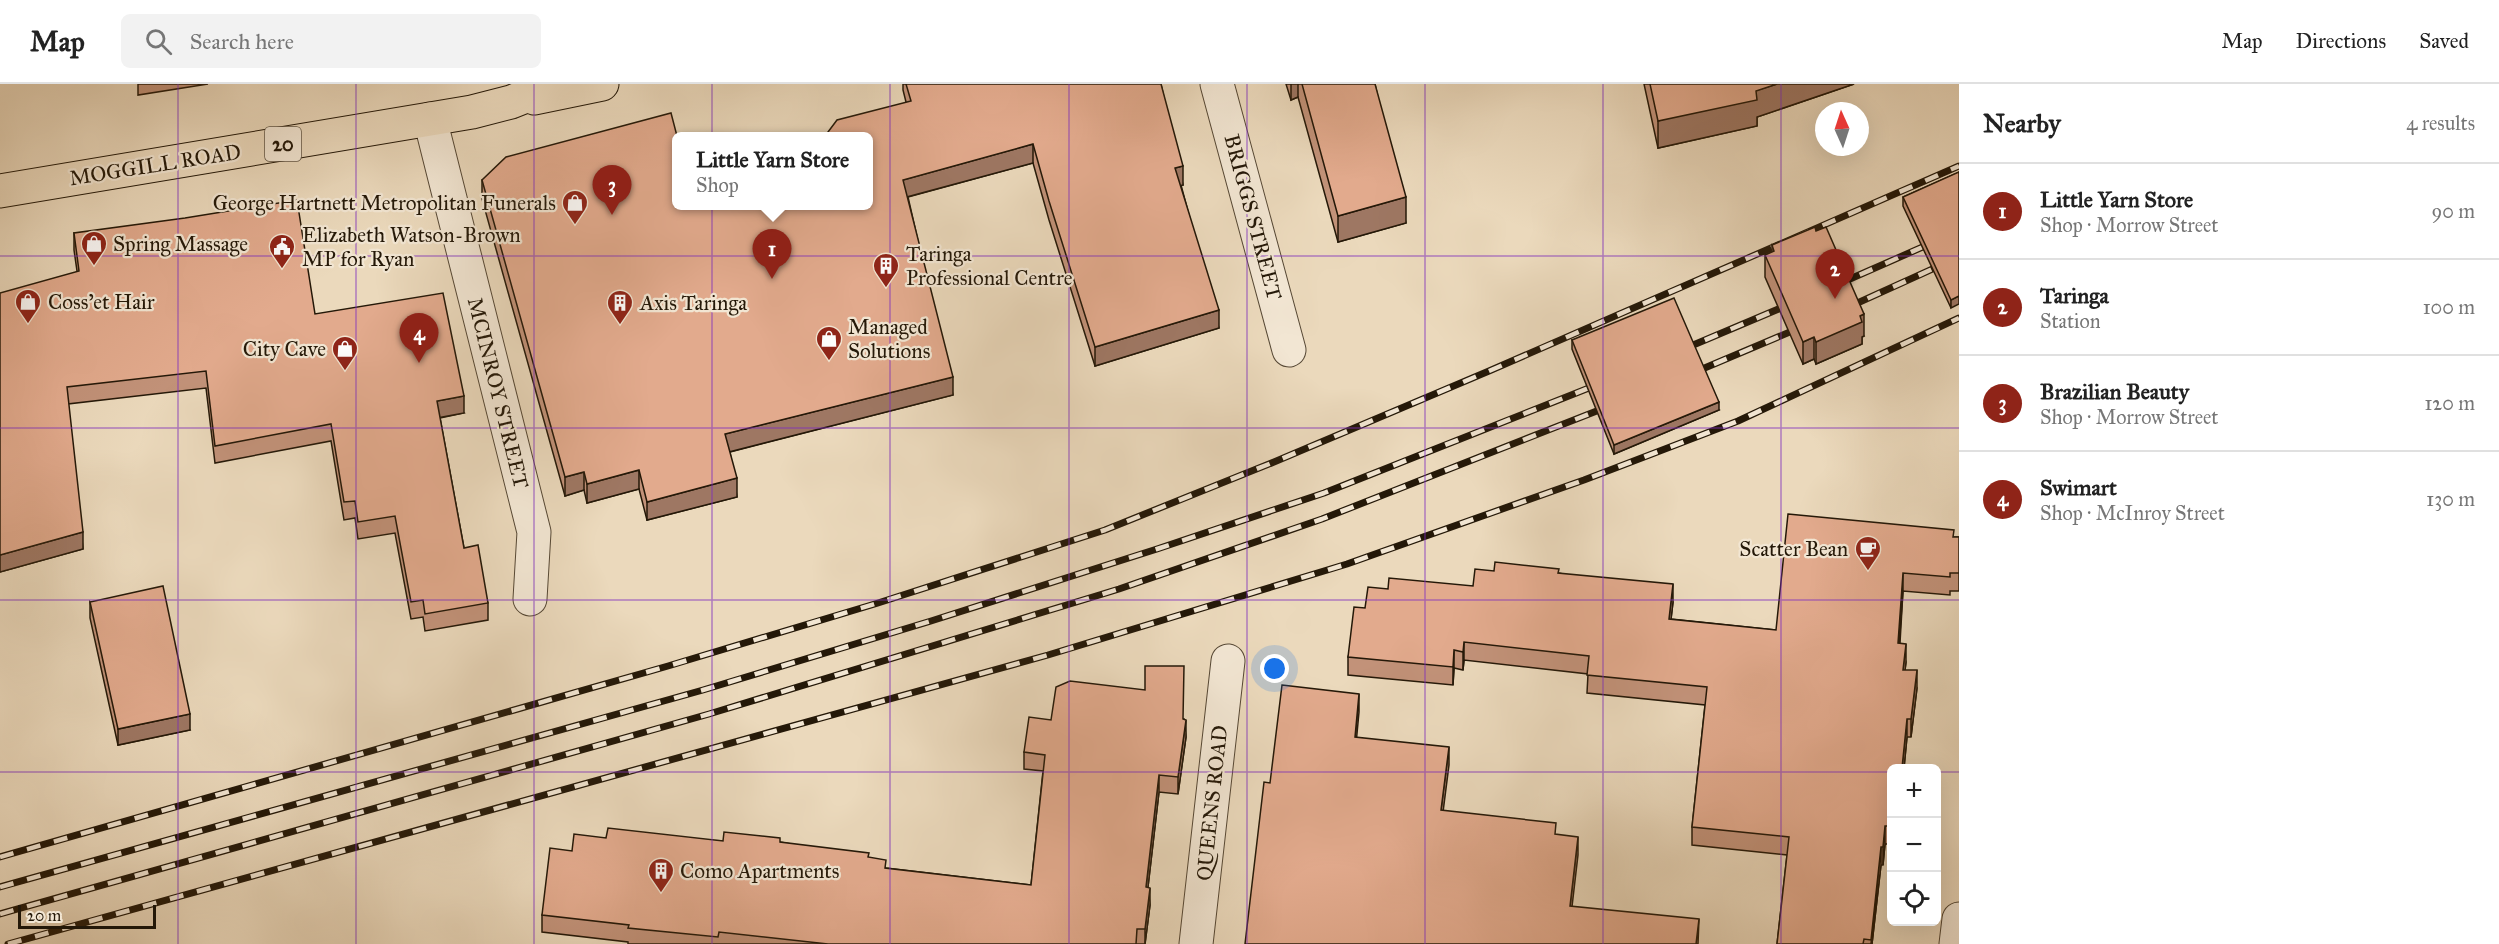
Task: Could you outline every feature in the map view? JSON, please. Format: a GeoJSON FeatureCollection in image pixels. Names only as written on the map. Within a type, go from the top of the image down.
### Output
{"type":"FeatureCollection","features":[{"type":"Feature","properties":{"kind":"highway","name":"MOGGILL ROAD"},"geometry":{"type":"LineString","coordinates":[[0,191],[430,119],[511,102],[555,84]]}},
{"type":"Feature","properties":{"kind":"highway","name":"20"},"geometry":{"type":"LineString","coordinates":[[511,102],[602,84]]}},
{"type":"Feature","properties":{"kind":"street","name":"BRIGGS STREET"},"geometry":{"type":"LineString","coordinates":[[1217,84],[1289,350]]}},
{"type":"Feature","properties":{"kind":"street","name":"MCINROY STREET"},"geometry":{"type":"LineString","coordinates":[[430,119],[534,532],[531,599]]}},
{"type":"Feature","properties":{"kind":"street","name":"QUEENS ROAD"},"geometry":{"type":"LineString","coordinates":[[1196,944],[1228,661]]}},
{"type":"Feature","properties":{"kind":"street"},"geometry":{"type":"LineString","coordinates":[[1956,944],[1959,919]]}},
{"type":"Feature","properties":{"kind":"building"},"geometry":{"type":"Polygon","coordinates":[[[906,84],[1161,84],[1183,166],[1175,168],[1219,310],[1095,347],[1033,144],[903,180],[953,377],[725,434],[737,478],[647,502],[639,470],[587,484],[584,472],[565,477],[482,180],[506,157],[671,113],[676,132],[672,132],[672,210],[873,210],[873,132],[828,132],[837,120],[911,101],[906,84]]]}},
{"type":"Feature","properties":{"kind":"building"},"geometry":{"type":"Polygon","coordinates":[[[1302,84],[1375,84],[1406,197],[1338,216],[1302,84]]]}},
{"type":"Feature","properties":{"kind":"building"},"geometry":{"type":"Polygon","coordinates":[[[1650,84],[1777,84],[1756,91],[1757,100],[1658,121],[1650,84]]]}},
{"type":"Feature","properties":{"kind":"building"},"geometry":{"type":"Polygon","coordinates":[[[1959,172],[1959,296],[1951,300],[1903,197],[1959,172]]]}},
{"type":"Feature","properties":{"kind":"building"},"geometry":{"type":"Polygon","coordinates":[[[297,200],[315,314],[443,293],[464,396],[437,401],[464,548],[478,545],[488,603],[425,614],[423,600],[411,602],[395,516],[358,522],[355,501],[344,502],[331,424],[215,446],[206,371],[67,387],[83,532],[0,555],[0,293],[79,271],[74,233],[297,200]]]}},
{"type":"Feature","properties":{"kind":"building"},"geometry":{"type":"Polygon","coordinates":[[[1815,227],[1816,231],[1826,227],[1864,314],[1860,316],[1862,322],[1816,342],[1814,337],[1803,342],[1765,255],[1774,251],[1772,245],[1815,227]]]}},
{"type":"Feature","properties":{"kind":"building"},"geometry":{"type":"Polygon","coordinates":[[[1674,298],[1719,402],[1614,445],[1572,340],[1674,298]]]}},
{"type":"Feature","properties":{"kind":"building"},"geometry":{"type":"Polygon","coordinates":[[[1788,514],[1954,530],[1953,537],[1959,537],[1959,573],[1950,573],[1950,577],[1903,573],[1898,643],[1906,644],[1903,670],[1917,670],[1911,719],[1907,719],[1902,764],[1887,764],[1887,826],[1885,826],[1883,847],[1881,847],[1871,940],[1864,939],[1863,944],[1777,944],[1789,837],[1692,827],[1707,687],[1587,675],[1589,656],[1464,642],[1463,652],[1454,650],[1453,667],[1348,657],[1354,607],[1365,608],[1368,587],[1388,589],[1389,578],[1473,586],[1475,569],[1494,571],[1495,562],[1559,569],[1558,573],[1673,584],[1669,619],[1776,630],[1788,514]]]}},
{"type":"Feature","properties":{"kind":"building"},"geometry":{"type":"Polygon","coordinates":[[[163,586],[190,714],[118,729],[90,602],[163,586]]]}},
{"type":"Feature","properties":{"kind":"building"},"geometry":{"type":"Polygon","coordinates":[[[1145,666],[1184,666],[1183,719],[1186,720],[1178,777],[1159,775],[1146,887],[1150,888],[1145,929],[1137,929],[1136,944],[828,944],[719,932],[718,937],[628,928],[629,925],[542,915],[550,848],[572,851],[574,834],[606,838],[608,828],[723,841],[724,832],[780,838],[780,842],[869,853],[868,857],[886,860],[885,868],[1031,885],[1045,755],[1024,752],[1029,717],[1051,720],[1056,687],[1070,681],[1145,690],[1145,666]]]}},
{"type":"Feature","properties":{"kind":"building"},"geometry":{"type":"Polygon","coordinates":[[[1282,685],[1359,694],[1355,737],[1449,747],[1441,810],[1556,823],[1555,834],[1578,837],[1570,906],[1699,919],[1696,944],[1245,944],[1264,782],[1270,783],[1282,685]]]}},
{"type":"Feature","properties":{"kind":"railway"},"geometry":{"type":"LineString","coordinates":[[0,857],[668,666],[878,603],[1105,530],[1274,462],[1489,371],[1959,166]]}},
{"type":"Feature","properties":{"kind":"railway"},"geometry":{"type":"LineString","coordinates":[[1834,286],[1959,231]]}},
{"type":"Feature","properties":{"kind":"railway"},"geometry":{"type":"LineString","coordinates":[[1842,310],[1959,257]]}},
{"type":"Feature","properties":{"kind":"railway"},"geometry":{"type":"LineString","coordinates":[[1679,351],[1795,302]]}},
{"type":"Feature","properties":{"kind":"railway"},"geometry":{"type":"LineString","coordinates":[[8,944],[1048,655],[1347,564],[1584,480],[1738,421],[1959,318]]}},
{"type":"Feature","properties":{"kind":"railway"},"geometry":{"type":"LineString","coordinates":[[1688,375],[1804,326]]}},
{"type":"Feature","properties":{"kind":"railway"},"geometry":{"type":"LineString","coordinates":[[0,887],[703,690],[931,621],[1324,493],[1604,382]]}},
{"type":"Feature","properties":{"kind":"railway"},"geometry":{"type":"LineString","coordinates":[[0,914],[709,714],[1119,589],[1322,519],[1612,405]]}},
{"type":"Feature","properties":{"kind":"place","name":"Brazilian Beauty"},"geometry":{"type":"Point","coordinates":[612,215]}},
{"type":"Feature","properties":{"kind":"place","name":"George Hartnett Metropolitan Funerals"},"geometry":{"type":"Point","coordinates":[575,226]}},
{"type":"Feature","properties":{"kind":"place","name":"Spring Massage"},"geometry":{"type":"Point","coordinates":[94,267]}},
{"type":"Feature","properties":{"kind":"place","name":"Elizabeth Watson-Brown MP for Ryan"},"geometry":{"type":"Point","coordinates":[282,270]}},
{"type":"Feature","properties":{"kind":"place","name":"Little Yarn Store"},"geometry":{"type":"Point","coordinates":[772,279]}},
{"type":"Feature","properties":{"kind":"place","name":"Taringa Professional Centre"},"geometry":{"type":"Point","coordinates":[886,289]}},
{"type":"Feature","properties":{"kind":"place","name":"Taringa"},"geometry":{"type":"Point","coordinates":[1835,299]}},
{"type":"Feature","properties":{"kind":"place","name":"Coss'et Hair"},"geometry":{"type":"Point","coordinates":[28,325]}},
{"type":"Feature","properties":{"kind":"place","name":"Axis Taringa"},"geometry":{"type":"Point","coordinates":[620,326]}},
{"type":"Feature","properties":{"kind":"place","name":"Managed Solutions"},"geometry":{"type":"Point","coordinates":[829,362]}},
{"type":"Feature","properties":{"kind":"place","name":"Swimart"},"geometry":{"type":"Point","coordinates":[419,363]}},
{"type":"Feature","properties":{"kind":"place","name":"City Cave"},"geometry":{"type":"Point","coordinates":[345,372]}},
{"type":"Feature","properties":{"kind":"place","name":"Scatter Bean"},"geometry":{"type":"Point","coordinates":[1868,572]}},
{"type":"Feature","properties":{"kind":"place","name":"Como Apartments"},"geometry":{"type":"Point","coordinates":[661,894]}}]}
